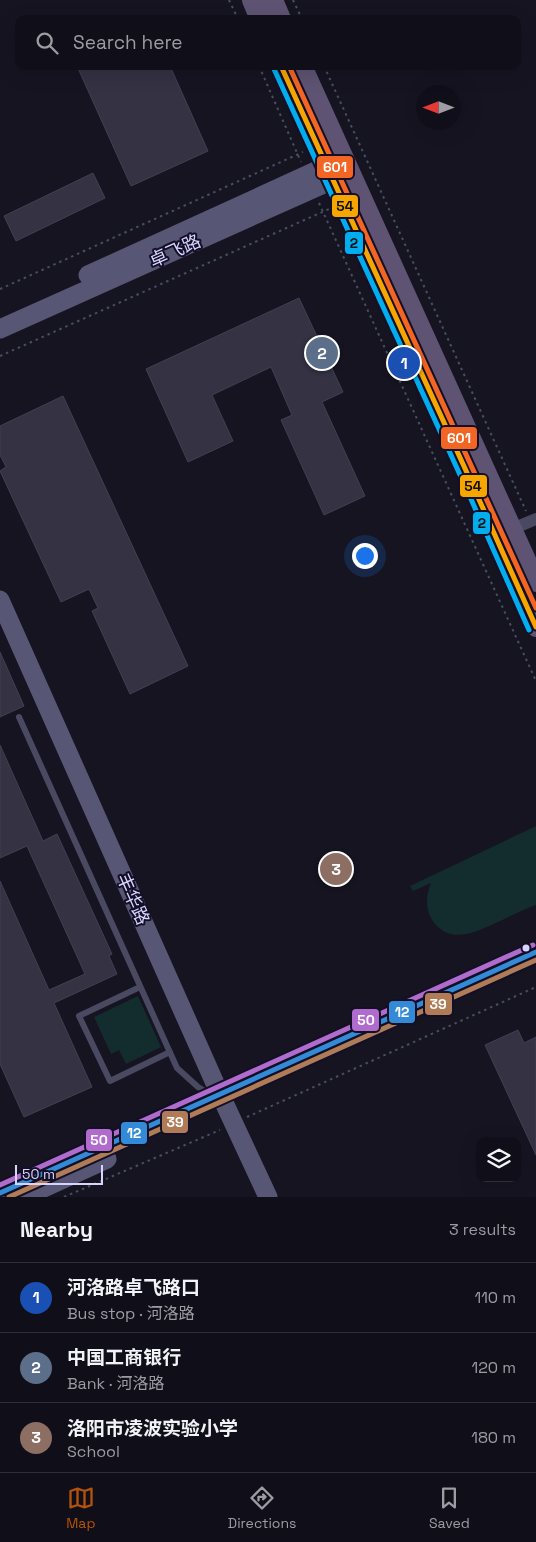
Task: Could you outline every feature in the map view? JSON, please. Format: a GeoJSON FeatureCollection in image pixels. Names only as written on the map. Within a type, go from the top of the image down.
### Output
{"type":"FeatureCollection","features":[{"type":"Feature","properties":{"kind":"main road"},"geometry":{"type":"LineString","coordinates":[[252,0],[258,15]]}},
{"type":"Feature","properties":{"kind":"main road"},"geometry":{"type":"LineString","coordinates":[[272,0],[279,15]]}},
{"type":"Feature","properties":{"kind":"main road"},"geometry":{"type":"LineString","coordinates":[[283,70],[325,142],[338,170],[536,627]]}},
{"type":"Feature","properties":{"kind":"main road"},"geometry":{"type":"LineString","coordinates":[[303,70],[325,142]]}},
{"type":"Feature","properties":{"kind":"main road"},"geometry":{"type":"LineString","coordinates":[[351,199],[526,523],[536,582]]}},
{"type":"Feature","properties":{"kind":"street","name":"卓飞路"},"geometry":{"type":"LineString","coordinates":[[0,316],[338,170]]}},
{"type":"Feature","properties":{"kind":"street","name":"卓飞路"},"geometry":{"type":"LineString","coordinates":[[0,329],[310,182]]}},
{"type":"Feature","properties":{"kind":"street","name":"丰华路"},"geometry":{"type":"LineString","coordinates":[[0,600],[210,1072],[260,1197]]}},
{"type":"Feature","properties":{"kind":"street","name":"丰华路"},"geometry":{"type":"LineString","coordinates":[[0,620],[206,1084],[220,1100]]}},
{"type":"Feature","properties":{"kind":"street"},"geometry":{"type":"LineString","coordinates":[[24,1197],[220,1100],[536,952]]}},
{"type":"Feature","properties":{"kind":"street"},"geometry":{"type":"LineString","coordinates":[[0,1193],[536,963]]}},
{"type":"Feature","properties":{"kind":"street","name":"丰华路"},"geometry":{"type":"LineString","coordinates":[[231,1125],[268,1197]]}},
{"type":"Feature","properties":{"kind":"lane"},"geometry":{"type":"LineString","coordinates":[[19,717],[177,1068],[198,1087],[220,1100]]}},
{"type":"Feature","properties":{"kind":"lane"},"geometry":{"type":"LineString","coordinates":[[140,987],[79,1016],[110,1081],[170,1052]]}},
{"type":"Feature","properties":{"kind":"path"},"geometry":{"type":"LineString","coordinates":[[229,0],[236,15]]}},
{"type":"Feature","properties":{"kind":"path"},"geometry":{"type":"LineString","coordinates":[[293,0],[300,15]]}},
{"type":"Feature","properties":{"kind":"path"},"geometry":{"type":"LineString","coordinates":[[261,70],[323,212],[536,681]]}},
{"type":"Feature","properties":{"kind":"path"},"geometry":{"type":"LineString","coordinates":[[326,70],[526,523]]}},
{"type":"Feature","properties":{"kind":"path"},"geometry":{"type":"LineString","coordinates":[[0,289],[353,129]]}},
{"type":"Feature","properties":{"kind":"path"},"geometry":{"type":"LineString","coordinates":[[0,356],[379,187]]}},
{"type":"Feature","properties":{"kind":"path"},"geometry":{"type":"LineString","coordinates":[[64,1197],[231,1125],[536,987]]}},
{"type":"Feature","properties":{"kind":"green space"},"geometry":{"type":"Polygon","coordinates":[[[536,826],[536,905],[472,933],[455,935],[439,928],[432,920],[427,906],[427,897],[431,883],[413,891],[410,886],[536,826]]]}},
{"type":"Feature","properties":{"kind":"green space"},"geometry":{"type":"Polygon","coordinates":[[[138,996],[161,1047],[126,1064],[119,1050],[111,1054],[94,1017],[138,996]]]}},
{"type":"Feature","properties":{"kind":"building"},"geometry":{"type":"Polygon","coordinates":[[[79,70],[172,70],[208,151],[131,186],[79,70]]]}},
{"type":"Feature","properties":{"kind":"building"},"geometry":{"type":"Polygon","coordinates":[[[93,173],[105,198],[16,241],[4,216],[93,173]]]}},
{"type":"Feature","properties":{"kind":"building"},"geometry":{"type":"Polygon","coordinates":[[[299,298],[343,392],[322,402],[365,496],[324,515],[281,420],[292,415],[271,367],[212,395],[233,441],[188,462],[146,369],[299,298]]]}},
{"type":"Feature","properties":{"kind":"building"},"geometry":{"type":"Polygon","coordinates":[[[63,396],[188,666],[130,694],[92,611],[98,608],[89,589],[61,602],[0,471],[6,467],[0,455],[0,426],[63,396]]]}},
{"type":"Feature","properties":{"kind":"building"},"geometry":{"type":"Polygon","coordinates":[[[0,652],[24,706],[0,717],[0,652]]]}},
{"type":"Feature","properties":{"kind":"building"},"geometry":{"type":"Polygon","coordinates":[[[0,745],[43,841],[57,834],[112,954],[109,956],[117,974],[54,1003],[92,1087],[24,1117],[0,1064],[0,881],[49,990],[85,974],[27,846],[0,858],[0,745]]]}},
{"type":"Feature","properties":{"kind":"building"},"geometry":{"type":"Polygon","coordinates":[[[518,1030],[524,1043],[536,1037],[536,1155],[485,1045],[518,1030]]]}},
{"type":"Feature","properties":{"kind":"transit line","name":"2"},"geometry":{"type":"LineString","coordinates":[[274,70],[529,630]]}},
{"type":"Feature","properties":{"kind":"transit line","name":"54"},"geometry":{"type":"LineString","coordinates":[[283,70],[536,627]]}},
{"type":"Feature","properties":{"kind":"transit line","name":"601"},"geometry":{"type":"LineString","coordinates":[[291,70],[536,608]]}},
{"type":"Feature","properties":{"kind":"transit line","name":"50"},"geometry":{"type":"LineString","coordinates":[[0,1185],[533,945]]}},
{"type":"Feature","properties":{"kind":"transit line","name":"12"},"geometry":{"type":"LineString","coordinates":[[0,1193],[536,952]]}},
{"type":"Feature","properties":{"kind":"transit line","name":"39"},"geometry":{"type":"LineString","coordinates":[[9,1197],[536,960]]}},
{"type":"Feature","properties":{"kind":"place","name":"中国工商银行"},"geometry":{"type":"Point","coordinates":[322,353]}},
{"type":"Feature","properties":{"kind":"place","name":"河洛路卓飞路口"},"geometry":{"type":"Point","coordinates":[404,363]}},
{"type":"Feature","properties":{"kind":"place","name":"洛阳市凌波实验小学"},"geometry":{"type":"Point","coordinates":[336,869]}}]}
